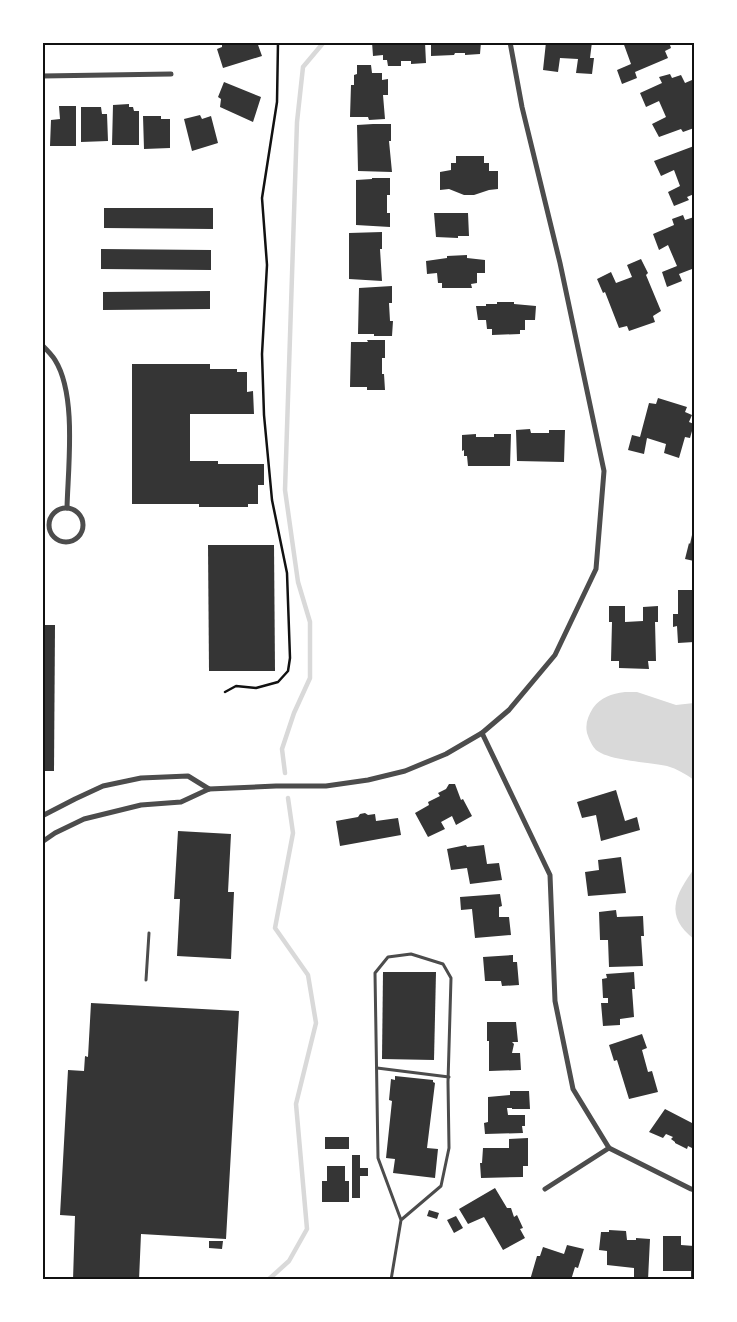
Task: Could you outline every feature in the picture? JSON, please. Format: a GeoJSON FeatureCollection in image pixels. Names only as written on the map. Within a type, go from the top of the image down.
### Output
{"type":"FeatureCollection","features":[{"type":"Feature","properties":{"kind":"street"},"geometry":{"type":"LineString","coordinates":[[42,842],[55,833],[84,819],[141,805],[181,802],[209,789],[326,786],[368,780],[406,771],[446,754],[482,733],[509,710],[555,655],[596,569],[604,471],[560,264],[522,106],[510,42]]}},
{"type":"Feature","properties":{"kind":"street"},"geometry":{"type":"LineString","coordinates":[[42,76],[171,74]]}},
{"type":"Feature","properties":{"kind":"street"},"geometry":{"type":"LineString","coordinates":[[42,345],[56,361],[66,388],[69,417],[67,508]]}},
{"type":"Feature","properties":{"kind":"street"},"geometry":{"type":"LineString","coordinates":[[67,508],[81,515],[84,526],[80,537],[69,543],[53,537],[49,525],[54,512],[67,508]]}},
{"type":"Feature","properties":{"kind":"street"},"geometry":{"type":"LineString","coordinates":[[482,733],[550,875],[555,1001],[573,1088],[610,1148],[694,1190]]}},
{"type":"Feature","properties":{"kind":"street"},"geometry":{"type":"LineString","coordinates":[[42,816],[103,786],[141,778],[188,776],[209,789]]}},
{"type":"Feature","properties":{"kind":"street"},"geometry":{"type":"LineString","coordinates":[[545,1189],[610,1148]]}},
{"type":"Feature","properties":{"kind":"lane"},"geometry":{"type":"LineString","coordinates":[[146,980],[148,933]]}},
{"type":"Feature","properties":{"kind":"lane"},"geometry":{"type":"LineString","coordinates":[[391,1280],[401,1220],[378,1158],[375,973],[388,957],[411,954],[443,964],[451,978],[448,1077],[449,1148],[441,1186],[401,1220]]}},
{"type":"Feature","properties":{"kind":"lane"},"geometry":{"type":"LineString","coordinates":[[377,1068],[448,1077]]}},
{"type":"Feature","properties":{"kind":"path"},"geometry":{"type":"LineString","coordinates":[[225,692],[236,686],[256,688],[278,682],[288,671],[290,658],[287,572],[272,500],[264,415],[262,354],[267,266],[262,198],[277,102],[278,42]]}},
{"type":"Feature","properties":{"kind":"shaded area"},"geometry":{"type":"Polygon","coordinates":[[[625,692],[637,692],[676,705],[694,703],[694,780],[667,766],[610,757],[596,750],[586,730],[587,720],[591,711],[603,699],[625,692]]]}},
{"type":"Feature","properties":{"kind":"shaded area"},"geometry":{"type":"Polygon","coordinates":[[[694,869],[694,939],[679,922],[676,914],[676,905],[682,888],[694,869]]]}},
{"type":"Feature","properties":{"kind":"building"},"geometry":{"type":"Polygon","coordinates":[[[222,42],[257,42],[262,56],[223,68],[217,49],[222,47],[222,42]]]}},
{"type":"Feature","properties":{"kind":"building"},"geometry":{"type":"Polygon","coordinates":[[[372,42],[425,42],[426,63],[411,64],[411,61],[401,61],[401,66],[388,66],[387,60],[383,60],[383,55],[373,56],[372,42]]]}},
{"type":"Feature","properties":{"kind":"building"},"geometry":{"type":"Polygon","coordinates":[[[431,42],[481,42],[480,54],[465,55],[465,53],[455,53],[454,55],[431,56],[431,42]]]}},
{"type":"Feature","properties":{"kind":"building"},"geometry":{"type":"Polygon","coordinates":[[[546,42],[592,42],[590,58],[594,58],[592,74],[576,73],[578,59],[560,58],[558,72],[543,70],[546,42]]]}},
{"type":"Feature","properties":{"kind":"building"},"geometry":{"type":"Polygon","coordinates":[[[623,42],[669,42],[671,48],[665,51],[668,58],[635,72],[637,78],[622,84],[617,70],[631,64],[623,42]]]}},
{"type":"Feature","properties":{"kind":"building"},"geometry":{"type":"Polygon","coordinates":[[[357,65],[371,65],[372,73],[382,73],[382,80],[388,79],[388,95],[383,95],[385,119],[369,120],[368,117],[350,117],[351,85],[354,85],[357,65]]]}},
{"type":"Feature","properties":{"kind":"building"},"geometry":{"type":"Polygon","coordinates":[[[670,74],[672,78],[681,75],[685,83],[692,80],[694,86],[694,123],[692,124],[694,128],[683,132],[681,129],[659,137],[652,124],[666,117],[659,101],[646,107],[640,93],[662,83],[659,77],[670,74]]]}},
{"type":"Feature","properties":{"kind":"building"},"geometry":{"type":"Polygon","coordinates":[[[224,82],[261,97],[253,122],[220,107],[221,99],[218,97],[224,82]]]}},
{"type":"Feature","properties":{"kind":"building"},"geometry":{"type":"Polygon","coordinates":[[[129,104],[129,107],[133,107],[134,111],[139,111],[139,145],[112,145],[113,105],[129,104]]]}},
{"type":"Feature","properties":{"kind":"building"},"geometry":{"type":"Polygon","coordinates":[[[59,106],[76,106],[76,146],[50,146],[51,120],[60,119],[59,106]]]}},
{"type":"Feature","properties":{"kind":"building"},"geometry":{"type":"Polygon","coordinates":[[[81,107],[101,107],[102,114],[107,114],[108,141],[81,142],[81,107]]]}},
{"type":"Feature","properties":{"kind":"building"},"geometry":{"type":"Polygon","coordinates":[[[42,110],[44,110],[45,146],[42,146],[42,110]]]}},
{"type":"Feature","properties":{"kind":"building"},"geometry":{"type":"Polygon","coordinates":[[[200,115],[202,119],[211,116],[218,143],[192,151],[184,119],[200,115]]]}},
{"type":"Feature","properties":{"kind":"building"},"geometry":{"type":"Polygon","coordinates":[[[143,116],[161,116],[161,119],[170,119],[170,148],[144,149],[143,116]]]}},
{"type":"Feature","properties":{"kind":"building"},"geometry":{"type":"Polygon","coordinates":[[[391,124],[391,141],[389,141],[392,172],[358,171],[357,125],[391,124]]]}},
{"type":"Feature","properties":{"kind":"building"},"geometry":{"type":"Polygon","coordinates":[[[694,146],[694,194],[687,197],[689,200],[674,206],[668,192],[680,186],[674,170],[661,176],[654,161],[694,146]]]}},
{"type":"Feature","properties":{"kind":"building"},"geometry":{"type":"Polygon","coordinates":[[[456,156],[484,156],[484,163],[489,163],[489,171],[498,171],[498,189],[474,195],[464,195],[449,189],[440,190],[440,172],[451,170],[451,163],[456,163],[456,156]]]}},
{"type":"Feature","properties":{"kind":"building"},"geometry":{"type":"Polygon","coordinates":[[[390,178],[390,195],[387,195],[387,213],[390,213],[390,227],[356,225],[356,180],[390,178]]]}},
{"type":"Feature","properties":{"kind":"building"},"geometry":{"type":"Polygon","coordinates":[[[104,208],[213,208],[213,229],[104,228],[104,208]]]}},
{"type":"Feature","properties":{"kind":"building"},"geometry":{"type":"Polygon","coordinates":[[[434,213],[468,213],[469,236],[458,236],[458,238],[436,237],[434,213]]]}},
{"type":"Feature","properties":{"kind":"building"},"geometry":{"type":"Polygon","coordinates":[[[683,215],[685,220],[694,217],[694,276],[692,269],[679,274],[682,281],[667,287],[662,272],[677,266],[668,245],[659,250],[653,234],[674,225],[672,219],[683,215]]]}},
{"type":"Feature","properties":{"kind":"building"},"geometry":{"type":"Polygon","coordinates":[[[382,232],[382,249],[380,249],[382,281],[349,279],[349,233],[382,232]]]}},
{"type":"Feature","properties":{"kind":"building"},"geometry":{"type":"Polygon","coordinates":[[[101,249],[211,250],[211,270],[101,269],[101,249]]]}},
{"type":"Feature","properties":{"kind":"building"},"geometry":{"type":"Polygon","coordinates":[[[467,255],[467,258],[485,260],[485,273],[477,273],[477,283],[471,284],[472,288],[442,288],[442,283],[438,283],[437,273],[427,274],[426,261],[447,258],[447,256],[467,255]]]}},
{"type":"Feature","properties":{"kind":"building"},"geometry":{"type":"Polygon","coordinates":[[[641,259],[648,273],[646,275],[661,311],[653,316],[655,322],[629,331],[627,326],[619,328],[605,292],[603,293],[597,279],[611,272],[616,283],[632,277],[627,265],[641,259]]]}},
{"type":"Feature","properties":{"kind":"building"},"geometry":{"type":"Polygon","coordinates":[[[392,286],[392,303],[389,303],[390,321],[393,321],[392,336],[358,334],[359,288],[392,286]]]}},
{"type":"Feature","properties":{"kind":"building"},"geometry":{"type":"Polygon","coordinates":[[[210,291],[210,309],[103,310],[103,292],[210,291]]]}},
{"type":"Feature","properties":{"kind":"building"},"geometry":{"type":"Polygon","coordinates":[[[497,302],[514,302],[514,304],[536,306],[535,320],[525,320],[525,330],[520,330],[520,334],[492,335],[492,329],[487,329],[486,320],[478,320],[476,306],[497,304],[497,302]]]}},
{"type":"Feature","properties":{"kind":"building"},"geometry":{"type":"Polygon","coordinates":[[[367,340],[385,340],[385,358],[382,358],[382,374],[384,374],[385,390],[367,390],[367,387],[350,387],[351,342],[368,342],[367,340]]]}},
{"type":"Feature","properties":{"kind":"building"},"geometry":{"type":"Polygon","coordinates":[[[132,364],[210,364],[210,369],[237,369],[237,372],[247,372],[247,392],[253,391],[254,414],[190,414],[190,461],[218,461],[218,464],[264,464],[264,485],[258,485],[258,504],[248,504],[248,507],[199,507],[199,504],[132,504],[132,364]]]}},
{"type":"Feature","properties":{"kind":"building"},"geometry":{"type":"Polygon","coordinates":[[[658,398],[687,407],[685,412],[692,415],[689,422],[694,424],[690,438],[685,437],[679,458],[664,453],[666,444],[647,438],[644,454],[628,450],[632,435],[640,437],[649,403],[656,404],[658,398]]]}},
{"type":"Feature","properties":{"kind":"building"},"geometry":{"type":"Polygon","coordinates":[[[530,429],[531,433],[549,433],[549,430],[565,430],[564,462],[517,461],[516,430],[530,429]]]}},
{"type":"Feature","properties":{"kind":"building"},"geometry":{"type":"Polygon","coordinates":[[[476,434],[476,437],[494,437],[494,434],[511,434],[510,466],[468,466],[467,456],[464,456],[464,450],[462,451],[462,435],[476,434]]]}},
{"type":"Feature","properties":{"kind":"building"},"geometry":{"type":"Polygon","coordinates":[[[694,526],[694,561],[685,559],[694,526]]]}},
{"type":"Feature","properties":{"kind":"building"},"geometry":{"type":"Polygon","coordinates":[[[208,545],[274,545],[275,671],[209,671],[208,545]]]}},
{"type":"Feature","properties":{"kind":"building"},"geometry":{"type":"Polygon","coordinates":[[[678,590],[693,590],[694,642],[678,643],[677,626],[673,627],[673,614],[678,614],[678,590]]]}},
{"type":"Feature","properties":{"kind":"building"},"geometry":{"type":"Polygon","coordinates":[[[609,606],[625,606],[625,622],[643,621],[643,607],[658,606],[658,622],[655,622],[656,661],[648,661],[649,669],[619,668],[619,661],[611,661],[612,622],[609,622],[609,606]]]}},
{"type":"Feature","properties":{"kind":"building"},"geometry":{"type":"Polygon","coordinates":[[[42,625],[55,625],[54,771],[42,771],[42,625]]]}},
{"type":"Feature","properties":{"kind":"building"},"geometry":{"type":"Polygon","coordinates":[[[449,784],[455,784],[461,800],[463,799],[472,816],[456,825],[452,816],[441,822],[445,829],[428,837],[415,813],[429,805],[428,802],[440,796],[438,793],[446,789],[449,784]]]}},
{"type":"Feature","properties":{"kind":"building"},"geometry":{"type":"Polygon","coordinates":[[[616,790],[625,821],[637,817],[640,830],[601,841],[596,815],[582,818],[577,802],[616,790]]]}},
{"type":"Feature","properties":{"kind":"building"},"geometry":{"type":"Polygon","coordinates":[[[365,813],[368,815],[375,814],[376,821],[398,818],[401,835],[340,846],[336,821],[358,817],[360,814],[365,813]]]}},
{"type":"Feature","properties":{"kind":"building"},"geometry":{"type":"Polygon","coordinates":[[[178,831],[231,834],[228,892],[234,892],[231,959],[177,956],[180,899],[174,899],[178,831]]]}},
{"type":"Feature","properties":{"kind":"building"},"geometry":{"type":"Polygon","coordinates":[[[466,845],[467,847],[484,845],[487,864],[499,863],[502,880],[470,884],[467,868],[451,870],[447,849],[466,845]]]}},
{"type":"Feature","properties":{"kind":"building"},"geometry":{"type":"Polygon","coordinates":[[[621,857],[626,893],[588,896],[585,872],[599,870],[598,860],[621,857]]]}},
{"type":"Feature","properties":{"kind":"building"},"geometry":{"type":"Polygon","coordinates":[[[500,894],[502,906],[499,907],[499,917],[509,917],[511,935],[475,938],[472,909],[461,910],[460,897],[500,894]]]}},
{"type":"Feature","properties":{"kind":"building"},"geometry":{"type":"Polygon","coordinates":[[[616,910],[617,917],[643,916],[644,936],[641,936],[643,966],[609,967],[608,940],[600,940],[599,912],[616,910]]]}},
{"type":"Feature","properties":{"kind":"building"},"geometry":{"type":"Polygon","coordinates":[[[513,955],[513,962],[517,962],[519,985],[502,986],[501,981],[485,981],[483,957],[513,955]]]}},
{"type":"Feature","properties":{"kind":"building"},"geometry":{"type":"Polygon","coordinates":[[[383,972],[436,972],[434,1060],[382,1059],[383,972]]]}},
{"type":"Feature","properties":{"kind":"building"},"geometry":{"type":"Polygon","coordinates":[[[634,972],[635,989],[632,989],[634,1017],[620,1019],[620,1025],[603,1026],[601,1003],[608,1003],[608,998],[603,998],[602,979],[607,978],[606,974],[634,972]]]}},
{"type":"Feature","properties":{"kind":"building"},"geometry":{"type":"Polygon","coordinates":[[[91,1003],[239,1011],[226,1239],[141,1234],[139,1280],[73,1280],[75,1216],[60,1215],[68,1070],[84,1071],[85,1056],[88,1057],[91,1003]]]}},
{"type":"Feature","properties":{"kind":"building"},"geometry":{"type":"Polygon","coordinates":[[[487,1022],[516,1022],[518,1042],[512,1042],[514,1044],[512,1053],[520,1053],[521,1070],[489,1071],[487,1022]]]}},
{"type":"Feature","properties":{"kind":"building"},"geometry":{"type":"Polygon","coordinates":[[[642,1034],[647,1048],[642,1050],[648,1072],[652,1071],[658,1092],[629,1099],[617,1060],[614,1061],[609,1045],[642,1034]]]}},
{"type":"Feature","properties":{"kind":"building"},"geometry":{"type":"Polygon","coordinates":[[[395,1076],[433,1080],[435,1083],[427,1148],[438,1149],[435,1178],[393,1173],[395,1159],[386,1158],[392,1101],[389,1100],[391,1079],[395,1080],[395,1076]]]}},
{"type":"Feature","properties":{"kind":"building"},"geometry":{"type":"Polygon","coordinates":[[[510,1091],[529,1091],[530,1109],[507,1108],[508,1115],[525,1115],[525,1126],[522,1126],[523,1133],[485,1134],[484,1123],[488,1122],[488,1097],[510,1095],[510,1091]]]}},
{"type":"Feature","properties":{"kind":"building"},"geometry":{"type":"Polygon","coordinates":[[[665,1109],[692,1123],[694,1118],[694,1149],[688,1146],[687,1149],[675,1143],[671,1139],[673,1137],[666,1134],[663,1138],[649,1132],[665,1109]]]}},
{"type":"Feature","properties":{"kind":"building"},"geometry":{"type":"Polygon","coordinates":[[[325,1137],[349,1137],[349,1149],[325,1149],[325,1137]]]}},
{"type":"Feature","properties":{"kind":"building"},"geometry":{"type":"Polygon","coordinates":[[[528,1138],[528,1166],[523,1166],[523,1177],[481,1178],[480,1163],[482,1163],[483,1148],[509,1148],[509,1139],[528,1138]]]}},
{"type":"Feature","properties":{"kind":"building"},"geometry":{"type":"Polygon","coordinates":[[[352,1155],[360,1155],[360,1168],[368,1168],[368,1176],[360,1176],[360,1198],[352,1198],[352,1155]]]}},
{"type":"Feature","properties":{"kind":"building"},"geometry":{"type":"Polygon","coordinates":[[[327,1166],[345,1166],[345,1181],[349,1181],[349,1202],[322,1202],[322,1181],[327,1181],[327,1166]]]}},
{"type":"Feature","properties":{"kind":"building"},"geometry":{"type":"Polygon","coordinates":[[[495,1188],[507,1208],[511,1208],[514,1217],[517,1215],[523,1228],[520,1229],[525,1238],[503,1250],[484,1217],[468,1224],[459,1209],[495,1188]]]}},
{"type":"Feature","properties":{"kind":"building"},"geometry":{"type":"Polygon","coordinates":[[[429,1210],[439,1213],[437,1219],[427,1216],[429,1210]]]}},
{"type":"Feature","properties":{"kind":"building"},"geometry":{"type":"Polygon","coordinates":[[[456,1216],[463,1228],[454,1233],[447,1220],[456,1216]]]}},
{"type":"Feature","properties":{"kind":"building"},"geometry":{"type":"Polygon","coordinates":[[[609,1230],[626,1231],[627,1240],[636,1240],[636,1238],[650,1239],[648,1280],[634,1279],[634,1268],[607,1265],[607,1251],[599,1250],[601,1232],[609,1232],[609,1230]]]}},
{"type":"Feature","properties":{"kind":"building"},"geometry":{"type":"Polygon","coordinates":[[[663,1236],[681,1236],[681,1245],[694,1246],[694,1277],[691,1277],[691,1271],[663,1271],[663,1236]]]}},
{"type":"Feature","properties":{"kind":"building"},"geometry":{"type":"Polygon","coordinates":[[[209,1241],[223,1241],[222,1249],[209,1248],[209,1241]]]}},
{"type":"Feature","properties":{"kind":"building"},"geometry":{"type":"Polygon","coordinates":[[[567,1245],[584,1249],[578,1268],[575,1267],[571,1280],[553,1278],[552,1280],[530,1280],[537,1256],[540,1256],[543,1247],[564,1254],[567,1245]]]}},
{"type":"Feature","properties":{"kind":"waterway"},"geometry":{"type":"LineString","coordinates":[[285,773],[282,749],[294,713],[310,678],[310,622],[298,582],[285,490],[297,122],[303,67],[324,42]]}},
{"type":"Feature","properties":{"kind":"waterway"},"geometry":{"type":"LineString","coordinates":[[268,1280],[289,1261],[307,1229],[296,1104],[316,1023],[308,975],[275,928],[293,833],[288,798]]}}]}
